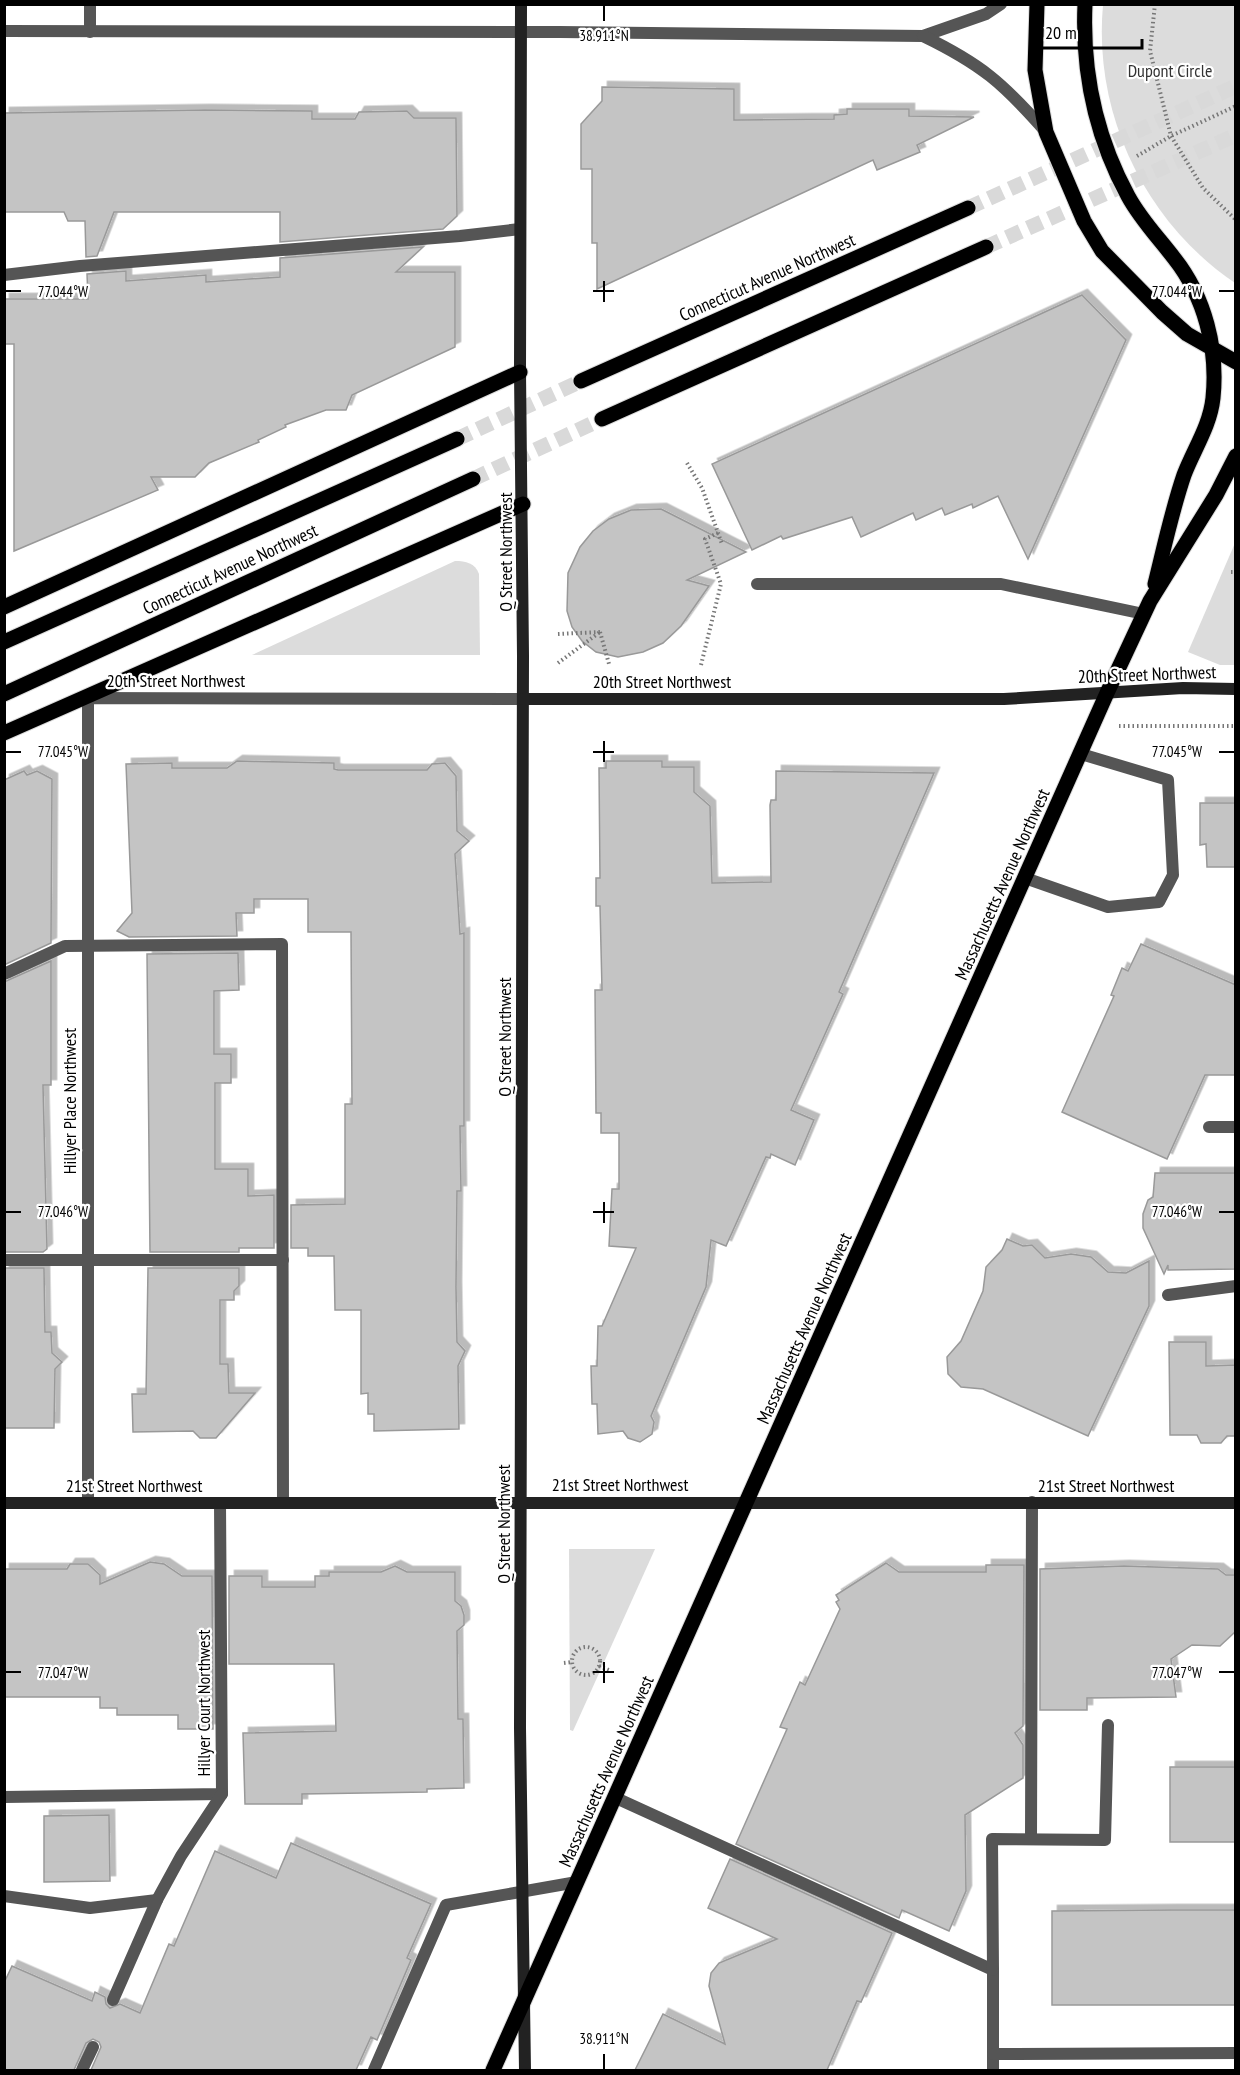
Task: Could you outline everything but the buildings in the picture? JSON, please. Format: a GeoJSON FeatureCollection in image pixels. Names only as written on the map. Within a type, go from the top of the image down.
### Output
{"type":"FeatureCollection","features":[{"type":"Feature","properties":{"kind":"main road","name":"Q Street Northwest"},"geometry":{"type":"LineString","coordinates":[[522,4],[520,372],[523,699],[520,1502],[525,2070]]}},
{"type":"Feature","properties":{"kind":"main road"},"geometry":{"type":"LineString","coordinates":[[1037,4],[1035,70],[1046,132],[1084,221],[1102,251],[1162,312],[1187,334],[1236,362]]}},
{"type":"Feature","properties":{"kind":"main road","name":"Massachusetts Avenue Northwest"},"geometry":{"type":"LineString","coordinates":[[1084,4],[1088,80],[1099,127],[1114,165],[1136,209],[1151,232],[1174,258],[1200,297],[1207,321],[1211,349],[1213,399],[1205,429],[1184,475],[1147,607]]}},
{"type":"Feature","properties":{"kind":"main road","name":"Connecticut Avenue Northwest"},"geometry":{"type":"LineString","coordinates":[[581,381],[968,208]]}},
{"type":"Feature","properties":{"kind":"main road"},"geometry":{"type":"LineString","coordinates":[[602,419],[986,247]]}},
{"type":"Feature","properties":{"kind":"main road"},"geometry":{"type":"LineString","coordinates":[[4,607],[520,372]]}},
{"type":"Feature","properties":{"kind":"main road","name":"Connecticut Avenue Northwest"},"geometry":{"type":"LineString","coordinates":[[4,642],[457,439]]}},
{"type":"Feature","properties":{"kind":"main road","name":"Massachusetts Avenue Northwest"},"geometry":{"type":"LineString","coordinates":[[493,2070],[1107,693],[1147,607],[1216,495],[1236,456]]}},
{"type":"Feature","properties":{"kind":"main road","name":"Connecticut Avenue Northwest"},"geometry":{"type":"LineString","coordinates":[[4,694],[473,479]]}},
{"type":"Feature","properties":{"kind":"main road"},"geometry":{"type":"LineString","coordinates":[[4,733],[88,698],[523,504]]}},
{"type":"Feature","properties":{"kind":"main road","name":"20th Street Northwest"},"geometry":{"type":"LineString","coordinates":[[523,699],[1004,699],[1183,688],[1236,689]]}},
{"type":"Feature","properties":{"kind":"main road","name":"21st Street Northwest"},"geometry":{"type":"LineString","coordinates":[[4,1503],[1236,1503]]}},
{"type":"Feature","properties":{"kind":"street"},"geometry":{"type":"LineString","coordinates":[[90,4],[90,32]]}},
{"type":"Feature","properties":{"kind":"street"},"geometry":{"type":"LineString","coordinates":[[4,32],[522,32],[923,36],[986,14],[1001,4]]}},
{"type":"Feature","properties":{"kind":"street"},"geometry":{"type":"LineString","coordinates":[[923,36],[965,57],[991,75],[1013,94],[1046,132]]}},
{"type":"Feature","properties":{"kind":"street"},"geometry":{"type":"LineString","coordinates":[[4,275],[80,266],[460,236],[520,229]]}},
{"type":"Feature","properties":{"kind":"street"},"geometry":{"type":"LineString","coordinates":[[757,584],[1000,584],[1147,607]]}},
{"type":"Feature","properties":{"kind":"street","name":"20th Street Northwest"},"geometry":{"type":"LineString","coordinates":[[88,698],[523,699]]}},
{"type":"Feature","properties":{"kind":"street","name":"Hillyer Place Northwest"},"geometry":{"type":"LineString","coordinates":[[88,698],[88,1503]]}},
{"type":"Feature","properties":{"kind":"street"},"geometry":{"type":"LineString","coordinates":[[1025,878],[1108,907],[1159,902],[1173,874],[1168,780],[1081,754]]}},
{"type":"Feature","properties":{"kind":"street"},"geometry":{"type":"LineString","coordinates":[[4,974],[65,946],[282,944],[284,1503]]}},
{"type":"Feature","properties":{"kind":"street"},"geometry":{"type":"LineString","coordinates":[[1209,1127],[1236,1127]]}},
{"type":"Feature","properties":{"kind":"street"},"geometry":{"type":"LineString","coordinates":[[4,1260],[284,1260]]}},
{"type":"Feature","properties":{"kind":"street"},"geometry":{"type":"LineString","coordinates":[[1168,1295],[1236,1286]]}},
{"type":"Feature","properties":{"kind":"street","name":"Hillyer Court Northwest"},"geometry":{"type":"LineString","coordinates":[[4,1797],[222,1794],[220,1503]]}},
{"type":"Feature","properties":{"kind":"street"},"geometry":{"type":"LineString","coordinates":[[1031,1839],[1032,1503]]}},
{"type":"Feature","properties":{"kind":"street"},"geometry":{"type":"LineString","coordinates":[[993,2070],[992,1839],[1105,1840],[1108,1725]]}},
{"type":"Feature","properties":{"kind":"street"},"geometry":{"type":"LineString","coordinates":[[112,2000],[157,1900],[181,1856],[222,1794]]}},
{"type":"Feature","properties":{"kind":"street"},"geometry":{"type":"LineString","coordinates":[[616,1798],[993,1970]]}},
{"type":"Feature","properties":{"kind":"street"},"geometry":{"type":"LineString","coordinates":[[374,2070],[446,1905],[577,1882]]}},
{"type":"Feature","properties":{"kind":"street"},"geometry":{"type":"LineString","coordinates":[[4,1896],[90,1908],[157,1900]]}},
{"type":"Feature","properties":{"kind":"street"},"geometry":{"type":"LineString","coordinates":[[82,2070],[93,2047]]}},
{"type":"Feature","properties":{"kind":"street"},"geometry":{"type":"LineString","coordinates":[[993,2054],[1236,2053]]}},
{"type":"Feature","properties":{"kind":"path"},"geometry":{"type":"LineString","coordinates":[[1155,4],[1150,51],[1171,136],[1203,188],[1236,220]]}},
{"type":"Feature","properties":{"kind":"path"},"geometry":{"type":"LineString","coordinates":[[1136,157],[1171,136],[1236,106]]}},
{"type":"Feature","properties":{"kind":"path"},"geometry":{"type":"LineString","coordinates":[[687,464],[702,488],[722,544]]}},
{"type":"Feature","properties":{"kind":"path"},"geometry":{"type":"LineString","coordinates":[[701,665],[721,584],[705,539],[718,533]]}},
{"type":"Feature","properties":{"kind":"path"},"geometry":{"type":"LineString","coordinates":[[558,634],[600,632]]}},
{"type":"Feature","properties":{"kind":"path"},"geometry":{"type":"LineString","coordinates":[[558,663],[600,632]]}},
{"type":"Feature","properties":{"kind":"path"},"geometry":{"type":"LineString","coordinates":[[600,632],[609,664]]}},
{"type":"Feature","properties":{"kind":"path"},"geometry":{"type":"LineString","coordinates":[[1093,726],[1236,726]]}},
{"type":"Feature","properties":{"kind":"path"},"geometry":{"type":"LineString","coordinates":[[592,1647],[600,1659],[599,1666],[588,1675],[574,1670],[572,1662],[578,1649],[592,1647]]}},
{"type":"Feature","properties":{"kind":"path"},"geometry":{"type":"LineString","coordinates":[[564,1663],[572,1662]]}},
{"type":"Feature","properties":{"kind":"path"},"geometry":{"type":"LineString","coordinates":[[599,1666],[611,1671]]}},
{"type":"Feature","properties":{"kind":"green space","name":"Dupont Circle"},"geometry":{"type":"Polygon","coordinates":[[[1103,5],[1235,5],[1235,283],[1203,258],[1175,229],[1151,197],[1132,162],[1117,125],[1107,86],[1102,46],[1103,5]]]}},
{"type":"Feature","properties":{"kind":"green space"},"geometry":{"type":"Polygon","coordinates":[[[1235,543],[1235,665],[1220,665],[1188,652],[1235,543]]]}},
{"type":"Feature","properties":{"kind":"green space"},"geometry":{"type":"Polygon","coordinates":[[[455,561],[470,563],[479,574],[480,655],[252,655],[455,561]]]}},
{"type":"Feature","properties":{"kind":"green space"},"geometry":{"type":"Polygon","coordinates":[[[569,1549],[655,1549],[573,1731],[570,1730],[569,1549]]]}},
{"type":"Feature","properties":{"kind":"tunnel"},"geometry":{"type":"LineString","coordinates":[[968,208],[1236,86]]}},
{"type":"Feature","properties":{"kind":"tunnel"},"geometry":{"type":"LineString","coordinates":[[986,247],[1236,135]]}},
{"type":"Feature","properties":{"kind":"tunnel"},"geometry":{"type":"LineString","coordinates":[[457,439],[581,381]]}},
{"type":"Feature","properties":{"kind":"tunnel"},"geometry":{"type":"LineString","coordinates":[[473,479],[602,419]]}}]}
